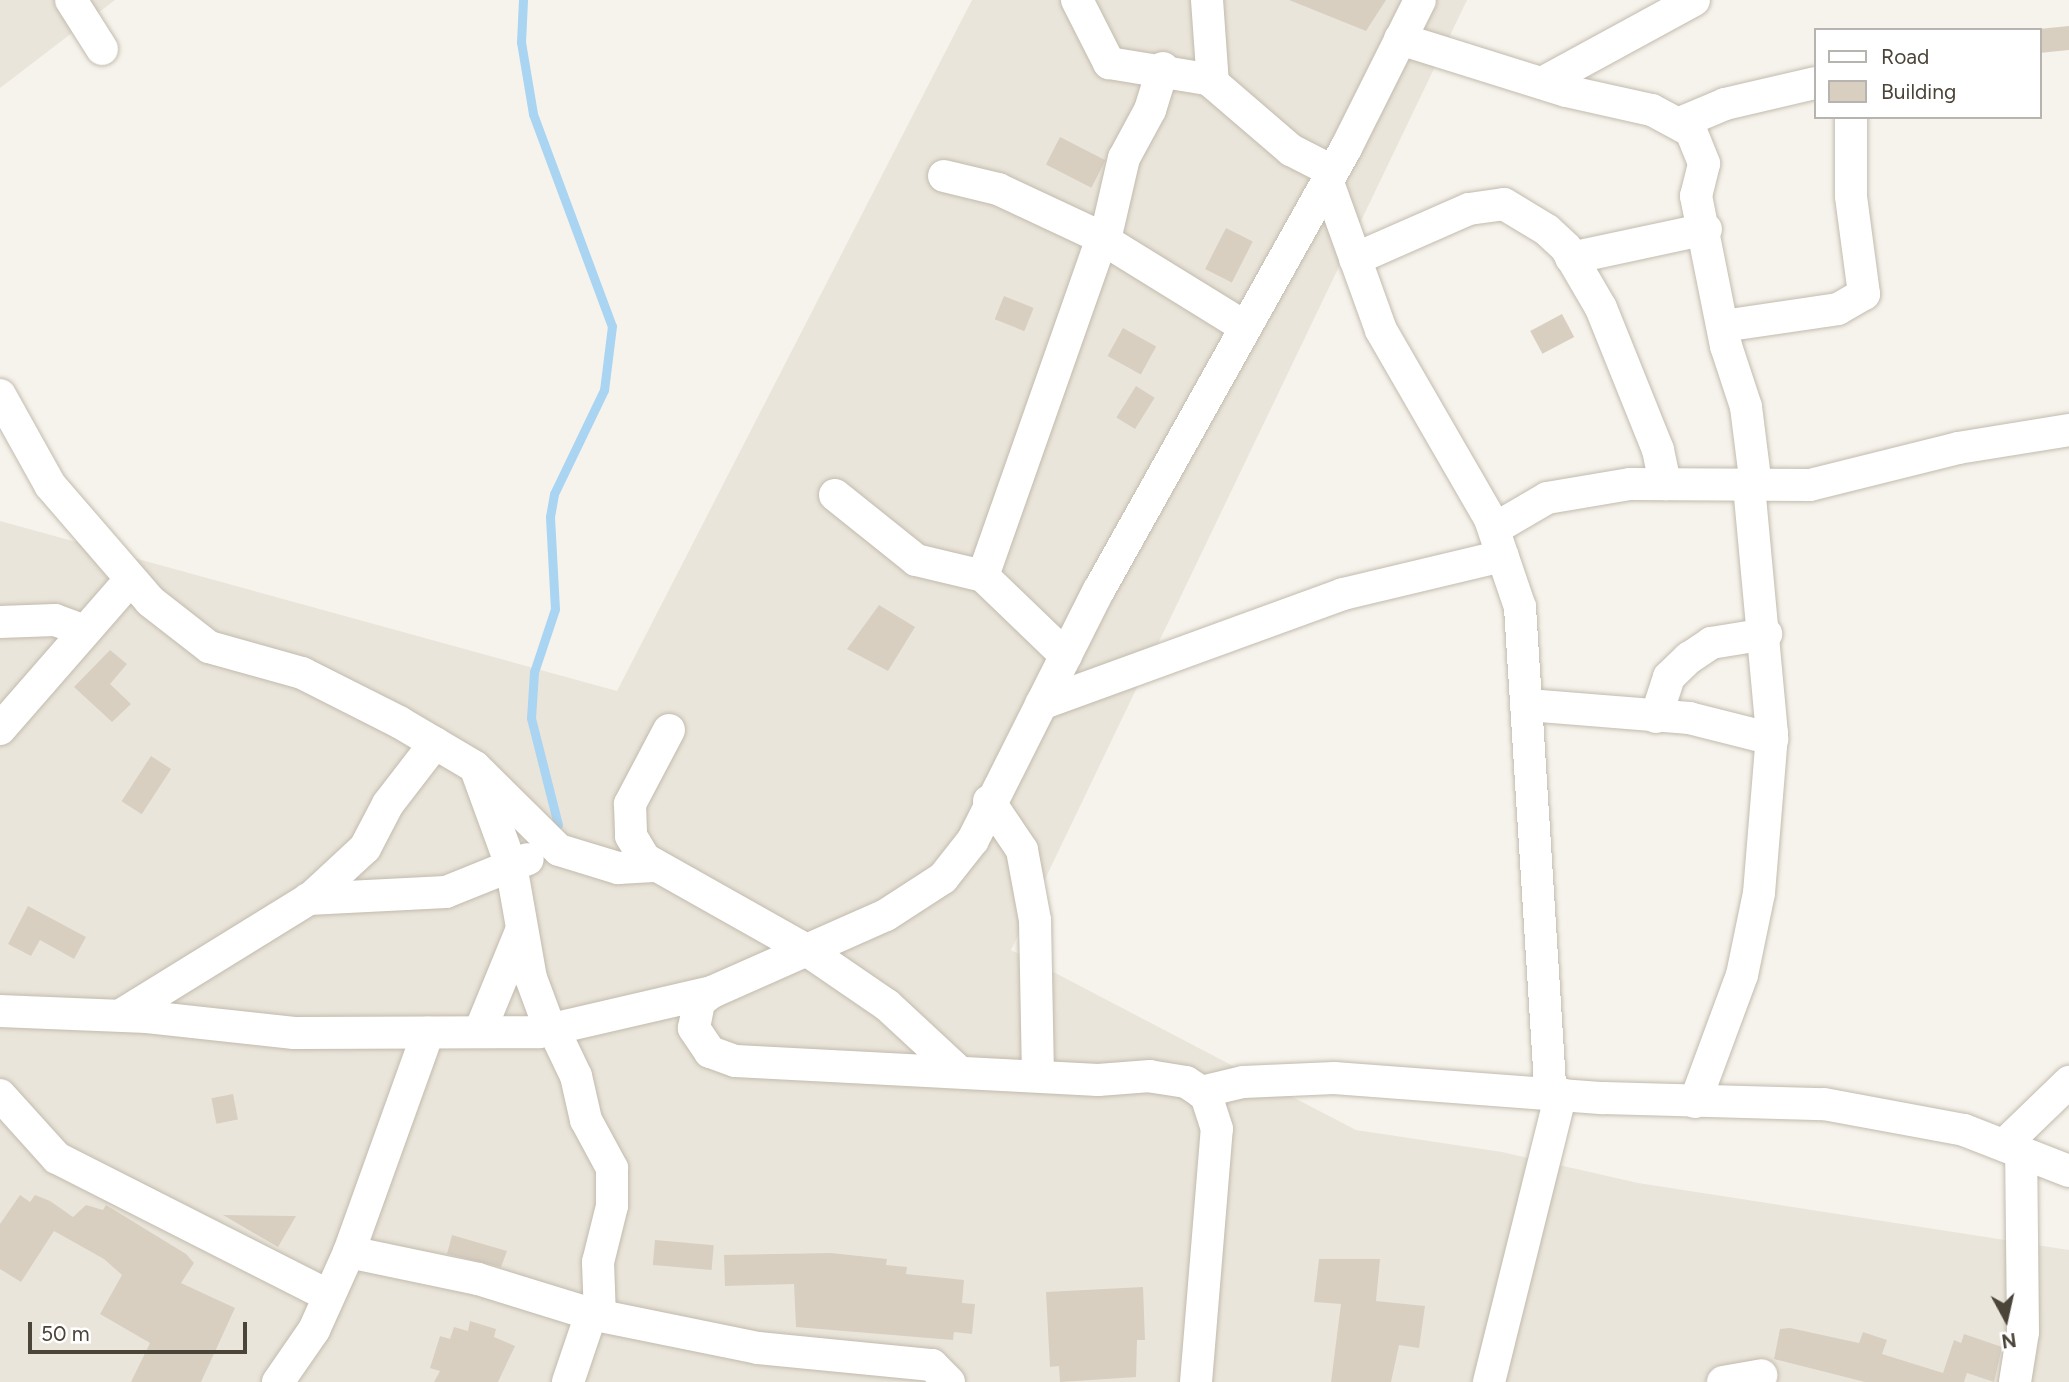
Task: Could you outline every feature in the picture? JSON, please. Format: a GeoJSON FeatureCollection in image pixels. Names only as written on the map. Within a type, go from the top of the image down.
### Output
{"type":"FeatureCollection","features":[{"type":"Feature","properties":{"kind":"street"},"geometry":{"type":"LineString","coordinates":[[71,0],[102,49]]}},
{"type":"Feature","properties":{"kind":"street"},"geometry":{"type":"LineString","coordinates":[[1077,0],[1103,59],[1163,68],[1213,80],[1291,150],[1330,175],[1354,259],[1381,330],[1498,543],[1520,607],[1556,1094],[1489,1382]]}},
{"type":"Feature","properties":{"kind":"street"},"geometry":{"type":"LineString","coordinates":[[1207,0],[1213,80]]}},
{"type":"Feature","properties":{"kind":"street"},"geometry":{"type":"LineString","coordinates":[[0,1011],[121,1015],[294,1033],[551,1029],[712,992],[886,915],[943,878],[973,840],[989,801],[1066,656],[1330,175],[1420,0]]}},
{"type":"Feature","properties":{"kind":"street"},"geometry":{"type":"LineString","coordinates":[[1542,83],[1695,0]]}},
{"type":"Feature","properties":{"kind":"street"},"geometry":{"type":"LineString","coordinates":[[1401,39],[1680,123],[1691,131],[1704,164],[1696,196],[1706,229],[1723,326],[1746,407],[1755,588],[1766,634],[1772,739],[1759,893],[1742,975],[1695,1102]]}},
{"type":"Feature","properties":{"kind":"street"},"geometry":{"type":"LineString","coordinates":[[983,576],[1104,239],[1124,158],[1150,110],[1163,68]]}},
{"type":"Feature","properties":{"kind":"street"},"geometry":{"type":"LineString","coordinates":[[1680,123],[1725,104],[1814,83]]}},
{"type":"Feature","properties":{"kind":"street"},"geometry":{"type":"LineString","coordinates":[[1723,326],[1838,309],[1864,294],[1868,283],[1851,196],[1851,119]]}},
{"type":"Feature","properties":{"kind":"street"},"geometry":{"type":"LineString","coordinates":[[944,176],[998,189],[1104,239],[1245,327]]}},
{"type":"Feature","properties":{"kind":"street"},"geometry":{"type":"LineString","coordinates":[[1354,259],[1427,223],[1504,204],[1547,230],[1572,257],[1629,372],[1665,484]]}},
{"type":"Feature","properties":{"kind":"street"},"geometry":{"type":"LineString","coordinates":[[1572,257],[1706,229]]}},
{"type":"Feature","properties":{"kind":"street"},"geometry":{"type":"LineString","coordinates":[[0,395],[50,485],[131,579],[209,647],[302,673],[475,766],[556,848],[589,863],[654,866]]}},
{"type":"Feature","properties":{"kind":"street"},"geometry":{"type":"LineString","coordinates":[[1041,704],[1343,594],[1498,543],[1547,498],[1665,484],[1810,485],[1958,448],[2069,430]]}},
{"type":"Feature","properties":{"kind":"street"},"geometry":{"type":"LineString","coordinates":[[835,495],[875,533],[916,560],[983,576],[1066,656]]}},
{"type":"Feature","properties":{"kind":"street"},"geometry":{"type":"LineString","coordinates":[[0,729],[82,630],[131,579]]}},
{"type":"Feature","properties":{"kind":"street"},"geometry":{"type":"LineString","coordinates":[[0,622],[55,620],[82,630]]}},
{"type":"Feature","properties":{"kind":"street"},"geometry":{"type":"LineString","coordinates":[[1657,717],[1670,677],[1689,658],[1711,643],[1766,634]]}},
{"type":"Feature","properties":{"kind":"street"},"geometry":{"type":"LineString","coordinates":[[1528,705],[1657,717],[1772,739]]}},
{"type":"Feature","properties":{"kind":"street"},"geometry":{"type":"LineString","coordinates":[[669,730],[630,804],[631,836],[654,866],[808,951],[887,1005],[956,1069]]}},
{"type":"Feature","properties":{"kind":"street"},"geometry":{"type":"LineString","coordinates":[[121,1015],[308,899],[365,848],[388,804],[435,743]]}},
{"type":"Feature","properties":{"kind":"street"},"geometry":{"type":"LineString","coordinates":[[475,766],[512,865],[521,931],[551,1029],[576,1076],[586,1120],[612,1168],[612,1206],[598,1262],[595,1315],[568,1382]]}},
{"type":"Feature","properties":{"kind":"street"},"geometry":{"type":"LineString","coordinates":[[989,801],[1022,850],[1033,909],[1038,1074]]}},
{"type":"Feature","properties":{"kind":"street"},"geometry":{"type":"LineString","coordinates":[[308,899],[349,902],[446,892],[556,848]]}},
{"type":"Feature","properties":{"kind":"street"},"geometry":{"type":"LineString","coordinates":[[480,1031],[521,931]]}},
{"type":"Feature","properties":{"kind":"street"},"geometry":{"type":"LineString","coordinates":[[712,992],[699,1002],[698,1041],[735,1061],[956,1069],[1098,1080],[1150,1076],[1186,1082],[1201,1092],[1217,1129],[1196,1382]]}},
{"type":"Feature","properties":{"kind":"street"},"geometry":{"type":"LineString","coordinates":[[278,1382],[314,1330],[327,1295],[349,1252],[428,1033]]}},
{"type":"Feature","properties":{"kind":"street"},"geometry":{"type":"LineString","coordinates":[[1201,1092],[1243,1082],[1334,1078],[1695,1102],[1824,1104],[1964,1130],[2069,1171]]}},
{"type":"Feature","properties":{"kind":"street"},"geometry":{"type":"LineString","coordinates":[[2015,1382],[2023,1332],[2012,1149],[2069,1082]]}},
{"type":"Feature","properties":{"kind":"street"},"geometry":{"type":"LineString","coordinates":[[0,1096],[57,1158],[327,1295]]}},
{"type":"Feature","properties":{"kind":"street"},"geometry":{"type":"LineString","coordinates":[[349,1252],[478,1279],[595,1315],[758,1348],[932,1365],[949,1382]]}},
{"type":"Feature","properties":{"kind":"street"},"geometry":{"type":"LineString","coordinates":[[1723,1382],[1761,1375]]}},
{"type":"Feature","properties":{"kind":"shaded area"},"geometry":{"type":"Polygon","coordinates":[[[0,0],[115,0],[0,88],[0,0]]]}},
{"type":"Feature","properties":{"kind":"shaded area"},"geometry":{"type":"Polygon","coordinates":[[[972,0],[1467,0],[1011,950],[1356,1130],[1502,1152],[1638,1183],[2069,1250],[2069,1382],[0,1382],[0,521],[617,691],[972,0]]]}},
{"type":"Feature","properties":{"kind":"building"},"geometry":{"type":"Polygon","coordinates":[[[1289,0],[1386,0],[1366,31],[1289,0]]]}},
{"type":"Feature","properties":{"kind":"building"},"geometry":{"type":"Polygon","coordinates":[[[2069,26],[2069,50],[2041,53],[2041,29],[2069,26]]]}},
{"type":"Feature","properties":{"kind":"building"},"geometry":{"type":"Polygon","coordinates":[[[1060,137],[1105,160],[1091,188],[1046,165],[1060,137]]]}},
{"type":"Feature","properties":{"kind":"building"},"geometry":{"type":"Polygon","coordinates":[[[1226,228],[1253,242],[1232,283],[1205,269],[1226,228]]]}},
{"type":"Feature","properties":{"kind":"building"},"geometry":{"type":"Polygon","coordinates":[[[1004,296],[1034,308],[1024,331],[995,319],[1004,296]]]}},
{"type":"Feature","properties":{"kind":"building"},"geometry":{"type":"Polygon","coordinates":[[[1562,314],[1574,337],[1542,354],[1530,331],[1562,314]]]}},
{"type":"Feature","properties":{"kind":"building"},"geometry":{"type":"Polygon","coordinates":[[[1123,328],[1156,346],[1141,374],[1107,356],[1123,328]]]}},
{"type":"Feature","properties":{"kind":"building"},"geometry":{"type":"Polygon","coordinates":[[[1136,386],[1155,398],[1135,429],[1116,417],[1136,386]]]}},
{"type":"Feature","properties":{"kind":"building"},"geometry":{"type":"Polygon","coordinates":[[[879,605],[915,627],[888,671],[847,649],[879,605]]]}},
{"type":"Feature","properties":{"kind":"building"},"geometry":{"type":"Polygon","coordinates":[[[110,650],[127,664],[110,684],[131,704],[112,722],[74,687],[110,650]]]}},
{"type":"Feature","properties":{"kind":"building"},"geometry":{"type":"Polygon","coordinates":[[[151,756],[171,769],[142,814],[122,801],[151,756]]]}},
{"type":"Feature","properties":{"kind":"building"},"geometry":{"type":"Polygon","coordinates":[[[28,906],[86,937],[74,959],[40,940],[31,956],[8,944],[28,906]]]}},
{"type":"Feature","properties":{"kind":"building"},"geometry":{"type":"Polygon","coordinates":[[[233,1094],[238,1120],[216,1124],[211,1098],[233,1094]]]}},
{"type":"Feature","properties":{"kind":"building"},"geometry":{"type":"Polygon","coordinates":[[[20,1195],[30,1202],[35,1195],[50,1201],[73,1217],[86,1205],[103,1210],[106,1205],[186,1254],[194,1263],[181,1283],[235,1308],[201,1382],[131,1382],[150,1343],[100,1314],[122,1275],[104,1259],[54,1231],[21,1282],[0,1269],[0,1224],[20,1195]]]}},
{"type":"Feature","properties":{"kind":"building"},"geometry":{"type":"Polygon","coordinates":[[[223,1215],[296,1216],[278,1247],[223,1215]]]}},
{"type":"Feature","properties":{"kind":"building"},"geometry":{"type":"Polygon","coordinates":[[[452,1235],[507,1251],[501,1267],[447,1254],[452,1235]]]}},
{"type":"Feature","properties":{"kind":"building"},"geometry":{"type":"Polygon","coordinates":[[[655,1240],[714,1245],[712,1270],[653,1265],[655,1240]]]}},
{"type":"Feature","properties":{"kind":"building"},"geometry":{"type":"Polygon","coordinates":[[[831,1253],[887,1259],[886,1265],[907,1267],[906,1274],[964,1280],[962,1303],[975,1304],[972,1334],[954,1332],[953,1340],[796,1327],[794,1284],[725,1286],[724,1255],[831,1253]]]}},
{"type":"Feature","properties":{"kind":"building"},"geometry":{"type":"Polygon","coordinates":[[[1319,1259],[1380,1259],[1376,1301],[1425,1306],[1419,1348],[1399,1345],[1391,1382],[1331,1382],[1341,1304],[1314,1302],[1319,1259]]]}},
{"type":"Feature","properties":{"kind":"building"},"geometry":{"type":"Polygon","coordinates":[[[1143,1287],[1145,1340],[1137,1340],[1136,1377],[1060,1382],[1059,1366],[1050,1367],[1046,1292],[1143,1287]]]}},
{"type":"Feature","properties":{"kind":"building"},"geometry":{"type":"Polygon","coordinates":[[[470,1321],[496,1329],[494,1337],[515,1346],[498,1382],[434,1382],[440,1371],[430,1368],[440,1336],[450,1339],[454,1327],[468,1331],[470,1321]]]}},
{"type":"Feature","properties":{"kind":"building"},"geometry":{"type":"Polygon","coordinates":[[[1790,1328],[1859,1343],[1863,1332],[1887,1340],[1882,1354],[1943,1373],[1954,1340],[1961,1343],[1964,1334],[2002,1347],[1994,1382],[1967,1373],[1964,1382],[1865,1382],[1774,1359],[1780,1329],[1790,1328]]]}},
{"type":"Feature","properties":{"kind":"waterway"},"geometry":{"type":"LineString","coordinates":[[523,0],[521,42],[533,114],[612,326],[604,390],[554,494],[550,517],[555,609],[534,672],[531,718],[558,825]]}}]}
